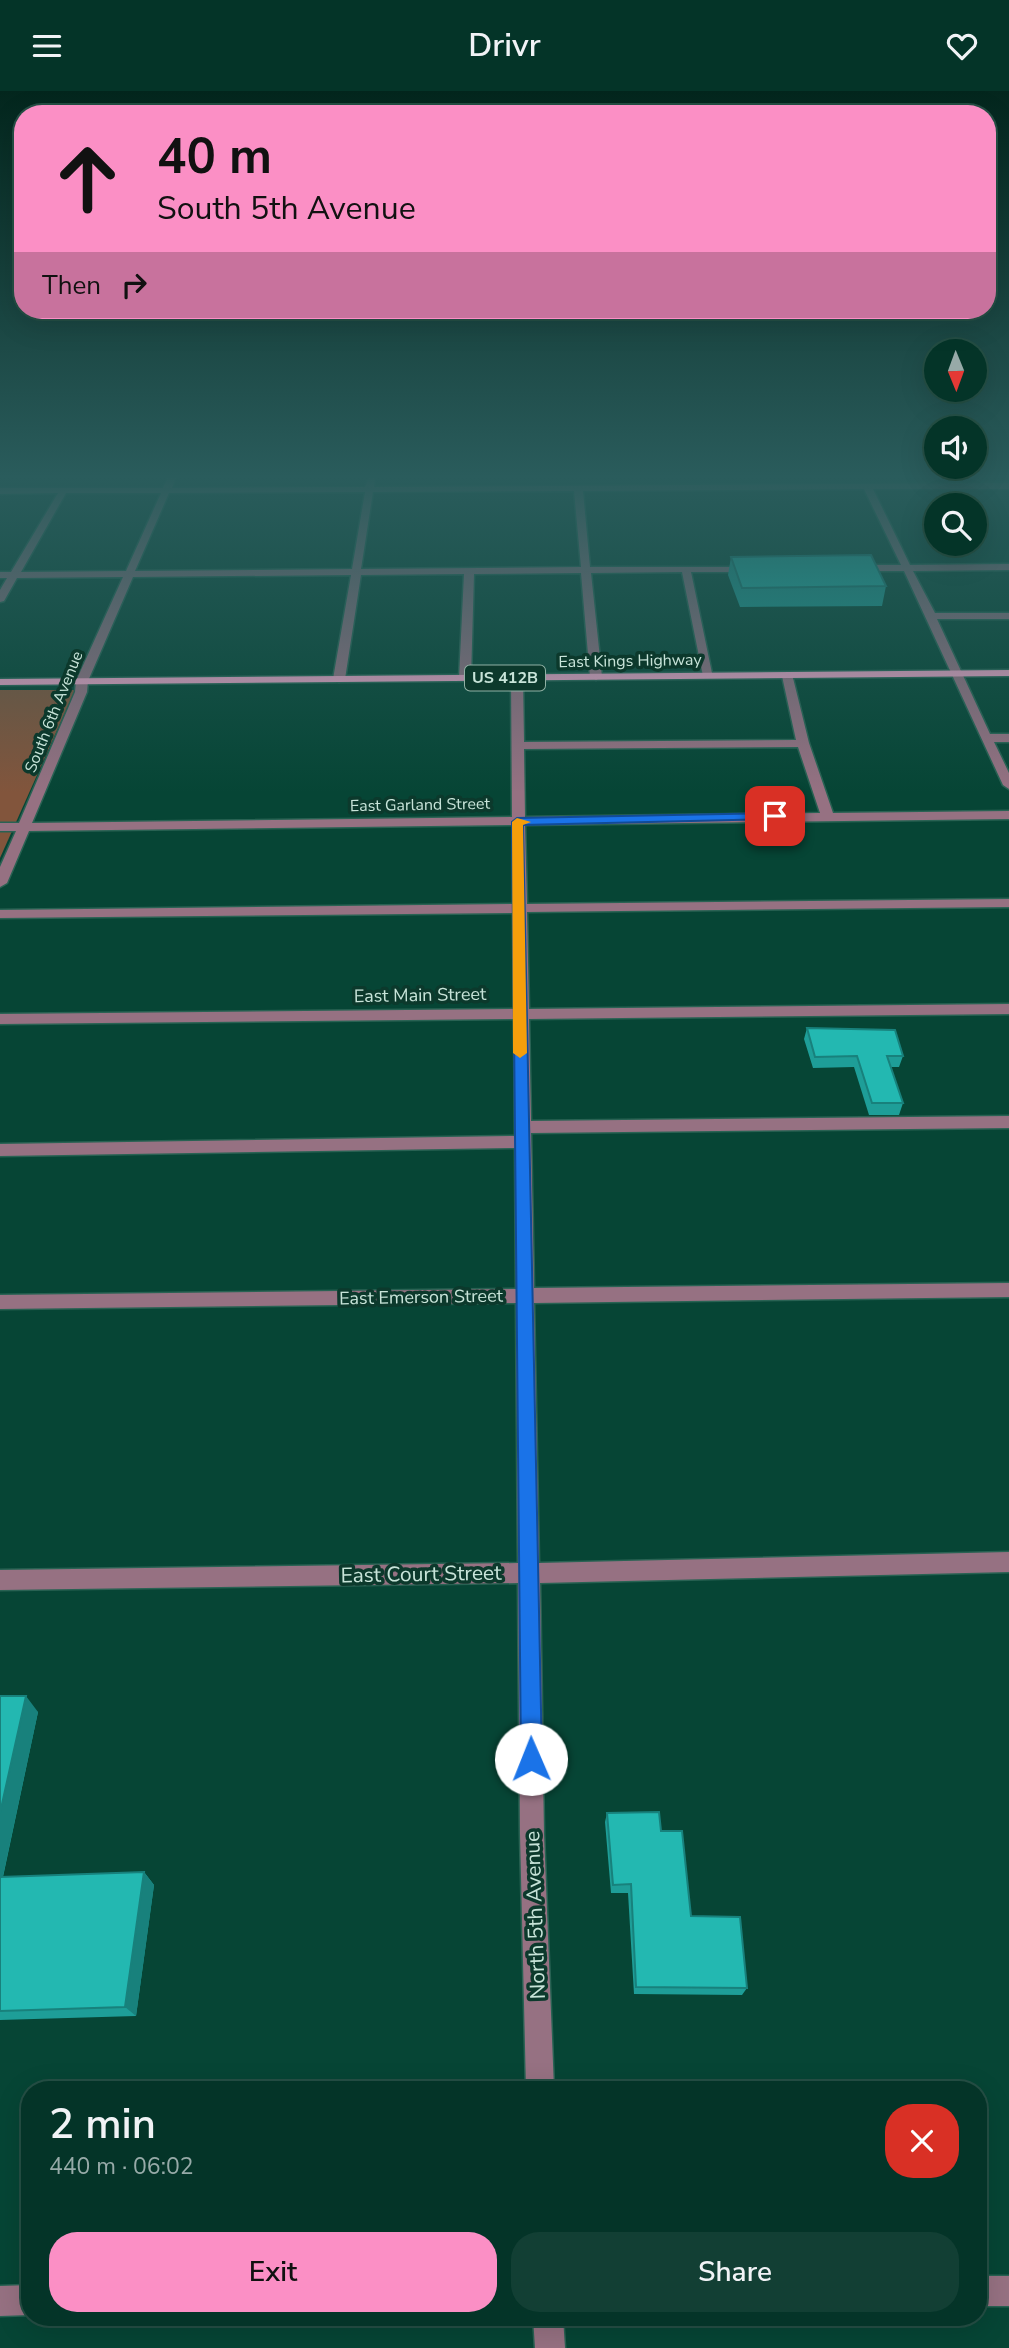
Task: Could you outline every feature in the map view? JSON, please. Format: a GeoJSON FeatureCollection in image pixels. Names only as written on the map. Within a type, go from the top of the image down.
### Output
{"type":"FeatureCollection","features":[{"type":"Feature","properties":{"kind":"main road","name":"East Kings Highway"},"geometry":{"type":"LineString","coordinates":[[0,682],[1009,673]]}},
{"type":"Feature","properties":{"kind":"street"},"geometry":{"type":"LineString","coordinates":[[0,599],[9,582]]}},
{"type":"Feature","properties":{"kind":"street","name":"South 6th Avenue"},"geometry":{"type":"LineString","coordinates":[[0,883],[125,582]]}},
{"type":"Feature","properties":{"kind":"street"},"geometry":{"type":"LineString","coordinates":[[339,679],[354,582]]}},
{"type":"Feature","properties":{"kind":"street"},"geometry":{"type":"LineString","coordinates":[[465,678],[469,582]]}},
{"type":"Feature","properties":{"kind":"street"},"geometry":{"type":"LineString","coordinates":[[585,582],[596,677]]}},
{"type":"Feature","properties":{"kind":"street"},"geometry":{"type":"LineString","coordinates":[[689,582],[709,676]]}},
{"type":"Feature","properties":{"kind":"street"},"geometry":{"type":"LineString","coordinates":[[915,582],[955,674],[1009,785]]}},
{"type":"Feature","properties":{"kind":"street"},"geometry":{"type":"LineString","coordinates":[[931,616],[1009,616]]}},
{"type":"Feature","properties":{"kind":"street"},"geometry":{"type":"LineString","coordinates":[[788,676],[803,743],[827,815]]}},
{"type":"Feature","properties":{"kind":"street","name":"North 5th Avenue"},"geometry":{"type":"LineString","coordinates":[[517,678],[532,1834],[540,2081]]}},
{"type":"Feature","properties":{"kind":"street"},"geometry":{"type":"LineString","coordinates":[[985,738],[1009,738]]}},
{"type":"Feature","properties":{"kind":"street"},"geometry":{"type":"LineString","coordinates":[[518,746],[803,743]]}},
{"type":"Feature","properties":{"kind":"street","name":"East Garland Street"},"geometry":{"type":"LineString","coordinates":[[0,827],[517,822],[827,815],[1009,815]]}},
{"type":"Feature","properties":{"kind":"street"},"geometry":{"type":"LineString","coordinates":[[0,914],[1009,903]]}},
{"type":"Feature","properties":{"kind":"street","name":"East Main Street"},"geometry":{"type":"LineString","coordinates":[[0,1019],[1009,1009]]}},
{"type":"Feature","properties":{"kind":"street"},"geometry":{"type":"LineString","coordinates":[[0,1150],[1009,1122]]}},
{"type":"Feature","properties":{"kind":"street","name":"East Emerson Street"},"geometry":{"type":"LineString","coordinates":[[0,1302],[1009,1290]]}},
{"type":"Feature","properties":{"kind":"street","name":"East Court Street"},"geometry":{"type":"LineString","coordinates":[[0,1580],[530,1573],[1009,1562]]}},
{"type":"Feature","properties":{"kind":"street"},"geometry":{"type":"LineString","coordinates":[[987,2291],[1009,2291]]}},
{"type":"Feature","properties":{"kind":"street"},"geometry":{"type":"LineString","coordinates":[[0,2301],[21,2300]]}},
{"type":"Feature","properties":{"kind":"street"},"geometry":{"type":"LineString","coordinates":[[549,2326],[550,2348]]}},
{"type":"Feature","properties":{"kind":"shaded area"},"geometry":{"type":"Polygon","coordinates":[[[0,690],[75,690],[0,858],[0,690]]]}},
{"type":"Feature","properties":{"kind":"building"},"geometry":{"type":"Polygon","coordinates":[[[740,582],[884,582],[886,586],[742,588],[740,582]]]}},
{"type":"Feature","properties":{"kind":"building"},"geometry":{"type":"Polygon","coordinates":[[[807,1028],[895,1030],[903,1056],[887,1056],[903,1103],[872,1103],[857,1056],[815,1057],[807,1028]]]}},
{"type":"Feature","properties":{"kind":"building"},"geometry":{"type":"Polygon","coordinates":[[[0,1696],[26,1696],[0,1813],[0,1696]]]}},
{"type":"Feature","properties":{"kind":"building"},"geometry":{"type":"Polygon","coordinates":[[[659,1812],[661,1831],[682,1831],[691,1916],[740,1917],[747,1988],[636,1987],[631,1884],[613,1885],[607,1813],[659,1812]]]}},
{"type":"Feature","properties":{"kind":"building"},"geometry":{"type":"Polygon","coordinates":[[[144,1872],[125,2007],[0,2011],[0,1877],[144,1872]]]}},
{"type":"Feature","properties":{"kind":"slow traffic"},"geometry":{"type":"LineString","coordinates":[[520,1053],[517,822],[525,822]]}},
{"type":"Feature","properties":{"kind":"route"},"geometry":{"type":"LineString","coordinates":[[531,1759],[517,822],[775,816]]}}]}
